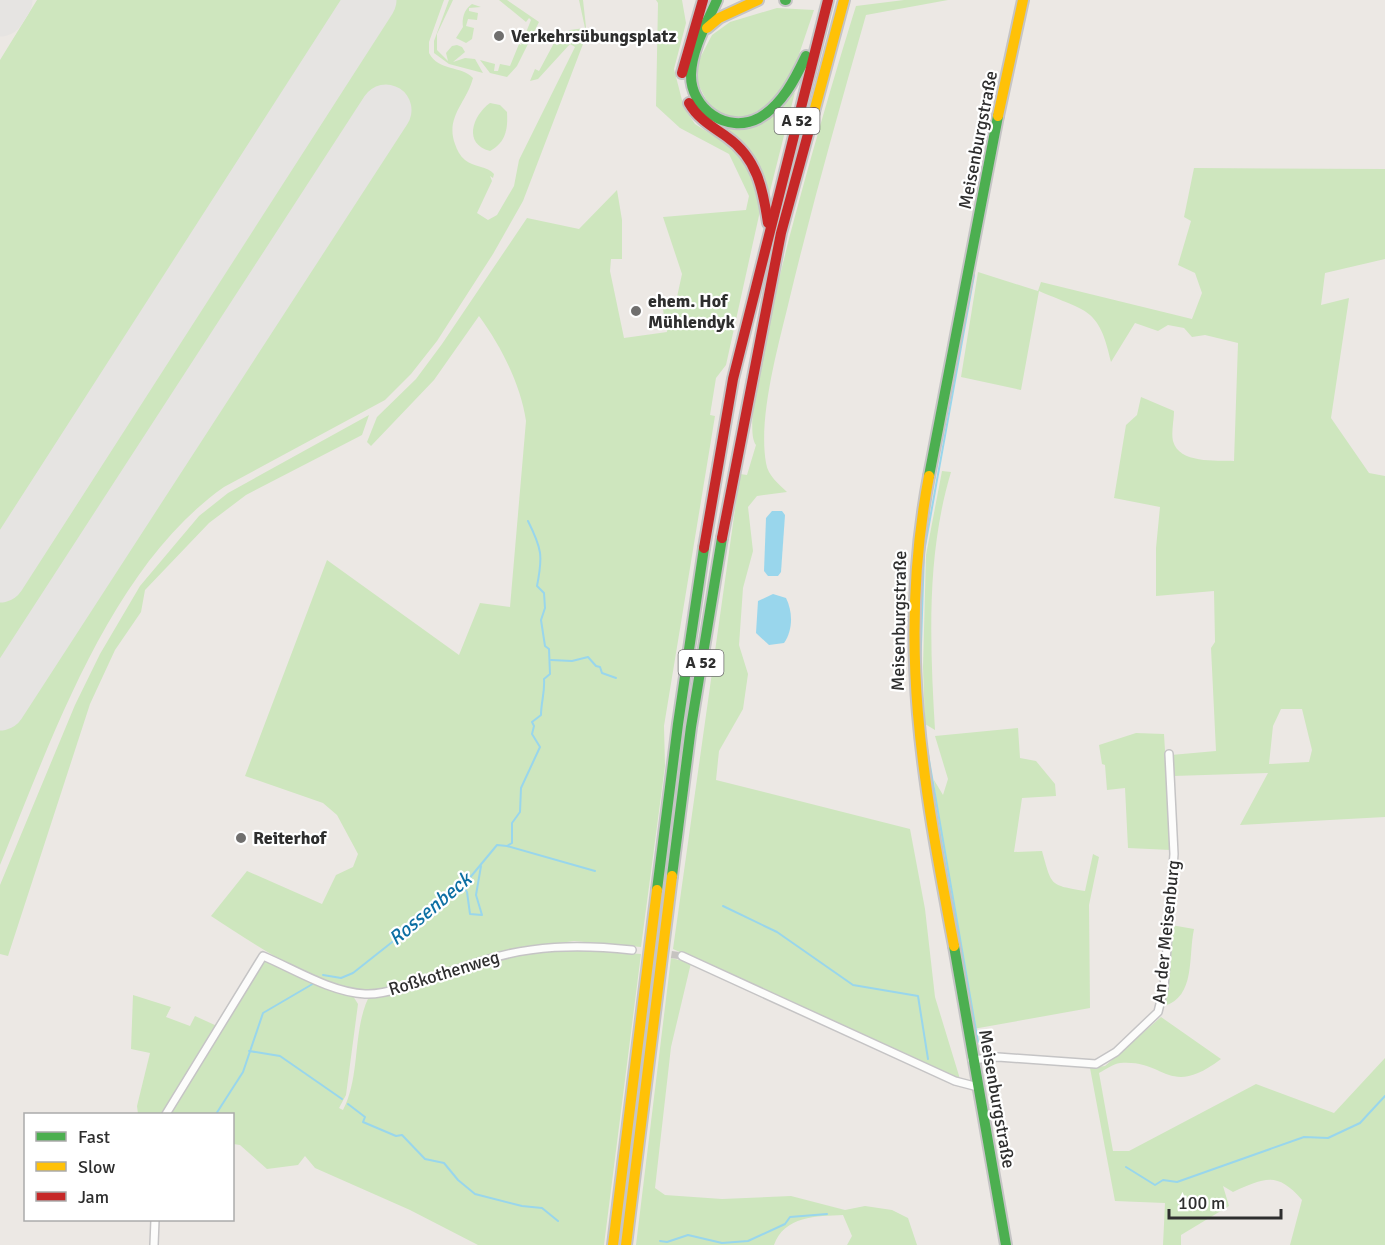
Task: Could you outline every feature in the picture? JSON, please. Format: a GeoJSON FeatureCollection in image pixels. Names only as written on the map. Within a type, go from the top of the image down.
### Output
{"type":"FeatureCollection","features":[{"type":"Feature","properties":{"kind":"main road"},"geometry":{"type":"LineString","coordinates":[[692,0],[697,17]]}},
{"type":"Feature","properties":{"kind":"main road"},"geometry":{"type":"LineString","coordinates":[[704,0],[682,70],[685,95],[699,117],[740,147],[755,166],[764,189],[769,230]]}},
{"type":"Feature","properties":{"kind":"main road"},"geometry":{"type":"LineString","coordinates":[[717,0],[691,70],[695,96],[709,114],[735,123],[750,121],[775,107],[795,83],[824,12]]}},
{"type":"Feature","properties":{"kind":"main road"},"geometry":{"type":"LineString","coordinates":[[705,29],[718,18],[758,0]]}},
{"type":"Feature","properties":{"kind":"main road","name":"A 52"},"geometry":{"type":"LineString","coordinates":[[613,1245],[694,612],[733,380],[828,0]]}},
{"type":"Feature","properties":{"kind":"main road","name":"A 52"},"geometry":{"type":"LineString","coordinates":[[626,1245],[691,727],[725,518],[781,233],[844,0]]}},
{"type":"Feature","properties":{"kind":"main road"},"geometry":{"type":"LineString","coordinates":[[1010,0],[1019,13]]}},
{"type":"Feature","properties":{"kind":"main road","name":"Meisenburgstraße"},"geometry":{"type":"LineString","coordinates":[[1006,1245],[921,768],[911,670],[914,567],[991,149],[1023,0]]}},
{"type":"Feature","properties":{"kind":"street","name":"An der Meisenburg"},"geometry":{"type":"LineString","coordinates":[[972,1060],[998,1057],[1096,1064],[1116,1052],[1158,1012],[1164,988],[1174,854],[1169,754]]}},
{"type":"Feature","properties":{"kind":"street","name":"Roßkothenweg"},"geometry":{"type":"LineString","coordinates":[[167,1113],[263,956],[336,987],[371,995],[482,960],[548,946],[589,945],[632,950]]}},
{"type":"Feature","properties":{"kind":"street"},"geometry":{"type":"LineString","coordinates":[[682,956],[955,1081],[978,1088]]}},
{"type":"Feature","properties":{"kind":"street"},"geometry":{"type":"LineString","coordinates":[[154,1221],[154,1245]]}},
{"type":"Feature","properties":{"kind":"green space"},"geometry":{"type":"Polygon","coordinates":[[[37,0],[444,0],[429,42],[429,53],[438,63],[462,71],[473,78],[455,118],[453,134],[463,158],[494,174],[493,178],[490,176],[492,181],[477,213],[488,220],[497,215],[514,186],[519,160],[575,47],[570,44],[538,79],[530,81],[535,69],[539,71],[554,43],[557,45],[562,42],[560,40],[570,30],[585,28],[579,0],[583,0],[586,27],[583,44],[523,201],[493,254],[437,341],[411,374],[385,400],[224,487],[184,521],[148,562],[116,609],[88,660],[40,765],[0,865],[0,60],[37,0]]]}},
{"type":"Feature","properties":{"kind":"green space"},"geometry":{"type":"Polygon","coordinates":[[[449,0],[453,0],[437,34],[437,50],[448,61],[446,53],[452,46],[462,47],[465,52],[453,62],[465,58],[475,59],[483,73],[449,64],[434,53],[434,41],[449,0]]]}},
{"type":"Feature","properties":{"kind":"green space"},"geometry":{"type":"Polygon","coordinates":[[[499,0],[507,0],[539,22],[517,66],[507,77],[490,73],[480,60],[495,64],[494,71],[498,71],[500,64],[510,66],[531,20],[529,18],[526,22],[499,0]]]}},
{"type":"Feature","properties":{"kind":"green space"},"geometry":{"type":"Polygon","coordinates":[[[656,0],[682,0],[686,23],[674,69],[684,108],[695,124],[736,150],[753,171],[760,211],[726,365],[716,378],[710,415],[715,416],[664,726],[665,766],[641,947],[574,941],[502,951],[503,957],[553,948],[641,954],[604,1245],[478,1245],[410,1210],[315,1168],[305,1156],[298,1165],[267,1169],[240,1145],[234,1144],[234,1113],[171,1113],[262,963],[269,961],[353,996],[358,1004],[346,1095],[339,1108],[343,1110],[349,1096],[361,1019],[372,991],[350,987],[308,973],[268,952],[211,916],[247,871],[322,904],[336,875],[353,867],[358,854],[337,815],[323,803],[245,776],[327,560],[459,655],[480,603],[510,607],[526,421],[520,394],[509,366],[479,316],[434,380],[371,446],[367,442],[377,417],[416,379],[527,218],[579,229],[617,190],[622,220],[622,259],[611,259],[610,271],[624,338],[667,332],[662,304],[677,297],[682,274],[663,217],[746,210],[749,196],[729,154],[680,128],[656,106],[658,3],[656,0]]]}},
{"type":"Feature","properties":{"kind":"green space"},"geometry":{"type":"Polygon","coordinates":[[[904,0],[948,0],[866,15],[807,229],[770,382],[764,445],[766,463],[771,476],[787,492],[757,496],[748,507],[753,551],[743,588],[739,645],[748,674],[743,709],[719,751],[716,780],[910,829],[925,909],[935,997],[960,1079],[673,949],[740,474],[747,475],[756,445],[752,420],[772,308],[810,161],[856,6],[904,0]]]}},
{"type":"Feature","properties":{"kind":"green space"},"geometry":{"type":"Polygon","coordinates":[[[472,4],[481,7],[469,8],[469,11],[478,13],[477,20],[468,19],[466,26],[474,28],[472,39],[466,43],[456,38],[463,27],[465,12],[472,4]]]}},
{"type":"Feature","properties":{"kind":"green space"},"geometry":{"type":"Polygon","coordinates":[[[777,8],[814,10],[790,81],[770,103],[749,116],[729,117],[710,107],[696,80],[699,60],[712,35],[730,22],[777,8]]]}},
{"type":"Feature","properties":{"kind":"green space"},"geometry":{"type":"Polygon","coordinates":[[[795,92],[769,195],[720,126],[772,117],[795,92]]]}},
{"type":"Feature","properties":{"kind":"green space"},"geometry":{"type":"Polygon","coordinates":[[[490,103],[500,105],[507,112],[507,118],[503,139],[490,151],[476,142],[473,129],[479,115],[490,103]]]}},
{"type":"Feature","properties":{"kind":"green space"},"geometry":{"type":"Polygon","coordinates":[[[1194,168],[1385,169],[1385,259],[1325,273],[1321,305],[1349,298],[1331,418],[1369,473],[1385,476],[1385,817],[1240,825],[1268,773],[1173,776],[1171,755],[1216,751],[1211,648],[1215,642],[1214,591],[1156,596],[1156,548],[1160,507],[1114,498],[1126,425],[1137,415],[1141,397],[1174,411],[1173,441],[1183,454],[1199,459],[1234,461],[1238,343],[1205,335],[1192,337],[1184,328],[1168,325],[1158,331],[1135,323],[1111,362],[1096,321],[1080,308],[1039,291],[1021,390],[961,377],[978,272],[1038,291],[1041,282],[1192,319],[1202,293],[1195,273],[1178,265],[1191,221],[1184,217],[1194,168]],[[1281,709],[1273,726],[1269,764],[1309,762],[1312,750],[1302,709],[1281,709]]]}},
{"type":"Feature","properties":{"kind":"green space"},"geometry":{"type":"Polygon","coordinates":[[[369,415],[362,435],[246,495],[209,523],[145,590],[141,612],[115,650],[90,704],[8,956],[0,954],[0,885],[75,705],[100,654],[140,586],[199,516],[228,493],[369,415]]]}},
{"type":"Feature","properties":{"kind":"green space"},"geometry":{"type":"Polygon","coordinates":[[[942,471],[951,472],[937,535],[934,567],[931,632],[935,730],[925,724],[923,667],[926,555],[942,471]]]}},
{"type":"Feature","properties":{"kind":"green space"},"geometry":{"type":"Polygon","coordinates":[[[1018,728],[1020,758],[1036,761],[1055,784],[1056,796],[1022,798],[1014,852],[1042,851],[1054,882],[1064,887],[1085,891],[1093,854],[1099,857],[1089,905],[1090,1008],[973,1029],[941,851],[934,780],[943,795],[948,779],[935,736],[1018,728]]]}},
{"type":"Feature","properties":{"kind":"green space"},"geometry":{"type":"Polygon","coordinates":[[[1136,733],[1164,734],[1171,850],[1128,848],[1125,788],[1107,790],[1105,765],[1102,764],[1099,745],[1136,733]]]}},
{"type":"Feature","properties":{"kind":"green space"},"geometry":{"type":"Polygon","coordinates":[[[1171,925],[1194,929],[1186,985],[1174,1001],[1164,1006],[1171,925]]]}},
{"type":"Feature","properties":{"kind":"green space"},"geometry":{"type":"Polygon","coordinates":[[[671,958],[691,963],[671,1047],[655,1188],[665,1195],[722,1199],[791,1196],[845,1210],[865,1206],[892,1210],[908,1218],[917,1245],[847,1245],[852,1236],[843,1215],[812,1217],[793,1223],[785,1228],[774,1245],[636,1245],[671,958]]]}},
{"type":"Feature","properties":{"kind":"green space"},"geometry":{"type":"Polygon","coordinates":[[[133,995],[171,1007],[166,1017],[190,1026],[195,1016],[217,1026],[164,1113],[138,1113],[137,1106],[150,1053],[131,1049],[133,995]]]}},
{"type":"Feature","properties":{"kind":"green space"},"geometry":{"type":"Polygon","coordinates":[[[1161,1017],[1221,1059],[1189,1076],[1178,1077],[1135,1063],[1120,1063],[1099,1073],[1113,1151],[1129,1151],[1256,1084],[1334,1113],[1385,1058],[1385,1245],[1290,1245],[1302,1200],[1278,1181],[1262,1181],[1233,1192],[1223,1186],[1229,1206],[1181,1235],[1181,1245],[1163,1245],[1165,1203],[1115,1201],[1090,1068],[1105,1066],[1161,1017]]]}},
{"type":"Feature","properties":{"kind":"water"},"geometry":{"type":"Polygon","coordinates":[[[772,511],[782,511],[785,515],[781,572],[778,576],[768,576],[764,571],[766,518],[772,511]]]}},
{"type":"Feature","properties":{"kind":"water"},"geometry":{"type":"Polygon","coordinates":[[[773,594],[786,598],[791,621],[784,643],[769,645],[756,633],[758,601],[773,594]]]}},
{"type":"Feature","properties":{"kind":"waterway"},"geometry":{"type":"LineString","coordinates":[[923,719],[920,675],[924,552],[974,275]]}},
{"type":"Feature","properties":{"kind":"waterway","name":"Rossenbeck"},"geometry":{"type":"LineString","coordinates":[[323,975],[341,978],[353,973],[463,886],[497,845],[507,846],[512,843],[512,823],[520,812],[521,788],[540,747],[532,734],[534,726],[532,722],[541,715],[544,679],[550,674],[549,649],[545,646],[541,620],[545,608],[544,593],[537,586],[540,553],[528,521]]}},
{"type":"Feature","properties":{"kind":"waterway"},"geometry":{"type":"LineString","coordinates":[[551,660],[572,661],[588,657],[600,667],[602,673],[616,678]]}},
{"type":"Feature","properties":{"kind":"waterway"},"geometry":{"type":"LineString","coordinates":[[925,737],[978,1042]]}},
{"type":"Feature","properties":{"kind":"waterway"},"geometry":{"type":"LineString","coordinates":[[507,846],[595,871]]}},
{"type":"Feature","properties":{"kind":"waterway"},"geometry":{"type":"LineString","coordinates":[[463,886],[467,892],[470,914],[482,915],[476,895],[481,866]]}},
{"type":"Feature","properties":{"kind":"waterway"},"geometry":{"type":"LineString","coordinates":[[723,906],[777,932],[853,985],[918,996],[928,1059]]}},
{"type":"Feature","properties":{"kind":"waterway","name":"Rossenbeck"},"geometry":{"type":"LineString","coordinates":[[217,1113],[243,1072],[263,1013],[316,982]]}},
{"type":"Feature","properties":{"kind":"waterway"},"geometry":{"type":"LineString","coordinates":[[249,1051],[280,1056],[342,1099]]}},
{"type":"Feature","properties":{"kind":"waterway"},"geometry":{"type":"LineString","coordinates":[[1126,1167],[1155,1185],[1163,1180],[1177,1182],[1304,1137],[1328,1138],[1360,1123],[1385,1096]]}},
{"type":"Feature","properties":{"kind":"waterway"},"geometry":{"type":"LineString","coordinates":[[348,1104],[365,1117],[363,1122],[396,1136],[402,1135],[425,1159],[444,1163],[458,1180],[475,1194],[522,1206],[542,1208],[558,1221]]}},
{"type":"Feature","properties":{"kind":"waterway"},"geometry":{"type":"LineString","coordinates":[[660,1241],[667,1242],[688,1235],[722,1243],[748,1241],[785,1224],[790,1217],[827,1214]]}},
{"type":"Feature","properties":{"kind":"runway"},"geometry":{"type":"LineString","coordinates":[[0,11],[7,0]]}},
{"type":"Feature","properties":{"kind":"runway"},"geometry":{"type":"LineString","coordinates":[[0,577],[371,0]]}},
{"type":"Feature","properties":{"kind":"runway"},"geometry":{"type":"LineString","coordinates":[[0,705],[386,110]]}},
{"type":"Feature","properties":{"kind":"tunnel"},"geometry":{"type":"LineString","coordinates":[[661,953],[682,956]]}},
{"type":"Feature","properties":{"kind":"traffic: fast"},"geometry":{"type":"LineString","coordinates":[[717,0],[697,45],[691,74],[692,86],[697,98],[713,115],[723,121],[735,123],[747,122],[767,113],[781,99],[806,56]]}},
{"type":"Feature","properties":{"kind":"traffic: fast"},"geometry":{"type":"LineString","coordinates":[[929,476],[998,116]]}},
{"type":"Feature","properties":{"kind":"traffic: fast"},"geometry":{"type":"LineString","coordinates":[[672,876],[691,727],[722,538]]}},
{"type":"Feature","properties":{"kind":"traffic: fast"},"geometry":{"type":"LineString","coordinates":[[657,890],[704,548]]}},
{"type":"Feature","properties":{"kind":"traffic: fast"},"geometry":{"type":"LineString","coordinates":[[954,946],[1006,1245]]}},
{"type":"Feature","properties":{"kind":"traffic: slow"},"geometry":{"type":"LineString","coordinates":[[707,28],[719,18],[758,0]]}},
{"type":"Feature","properties":{"kind":"traffic: slow"},"geometry":{"type":"LineString","coordinates":[[814,112],[844,0]]}},
{"type":"Feature","properties":{"kind":"traffic: slow"},"geometry":{"type":"LineString","coordinates":[[998,116],[1023,0]]}},
{"type":"Feature","properties":{"kind":"traffic: slow"},"geometry":{"type":"LineString","coordinates":[[929,476],[920,538],[915,597],[918,712],[924,770],[954,946]]}},
{"type":"Feature","properties":{"kind":"traffic: slow"},"geometry":{"type":"LineString","coordinates":[[626,1245],[672,876]]}},
{"type":"Feature","properties":{"kind":"traffic: slow"},"geometry":{"type":"LineString","coordinates":[[613,1245],[657,890]]}},
{"type":"Feature","properties":{"kind":"traffic: jam"},"geometry":{"type":"LineString","coordinates":[[682,73],[703,0]]}},
{"type":"Feature","properties":{"kind":"traffic: jam"},"geometry":{"type":"LineString","coordinates":[[704,548],[733,379],[828,0]]}},
{"type":"Feature","properties":{"kind":"traffic: jam"},"geometry":{"type":"LineString","coordinates":[[689,103],[701,118],[737,145],[752,164],[761,186],[768,223]]}},
{"type":"Feature","properties":{"kind":"traffic: jam"},"geometry":{"type":"LineString","coordinates":[[722,538],[781,233],[814,112]]}},
{"type":"Feature","properties":{"kind":"place","name":"Verkehrsübungsplatz"},"geometry":{"type":"Point","coordinates":[499,36]}},
{"type":"Feature","properties":{"kind":"place","name":"ehem. Hof Mühlendyk"},"geometry":{"type":"Point","coordinates":[636,311]}},
{"type":"Feature","properties":{"kind":"place","name":"Reiterhof"},"geometry":{"type":"Point","coordinates":[241,838]}}]}
